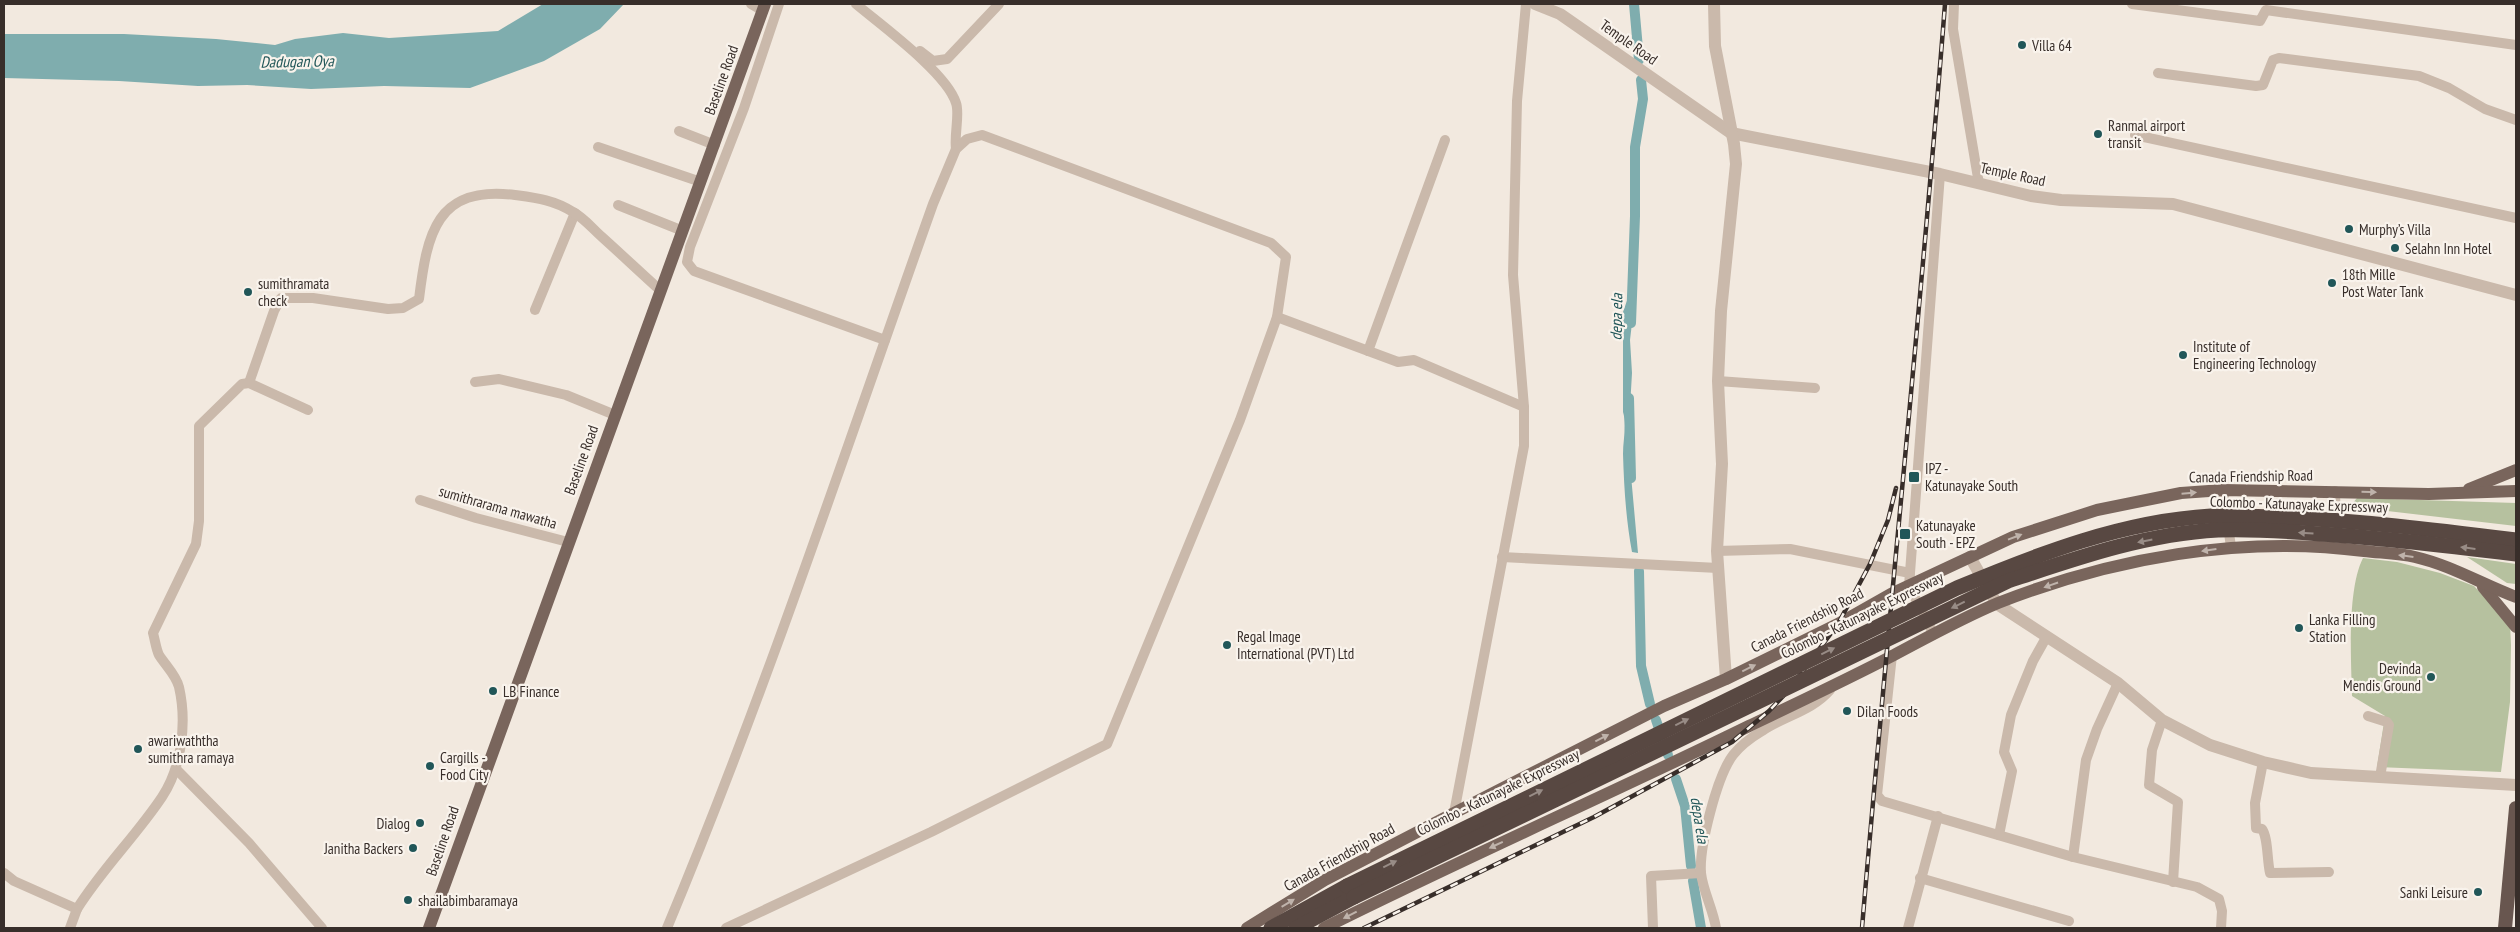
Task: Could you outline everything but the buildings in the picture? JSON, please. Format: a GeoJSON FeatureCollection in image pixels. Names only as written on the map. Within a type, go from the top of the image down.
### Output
{"type":"FeatureCollection","features":[{"type":"Feature","properties":{"kind":"highway","name":"Colombo - Katunayake Expressway"},"geometry":{"type":"LineString","coordinates":[[1296,928],[1351,892],[1957,588],[2016,563],[2106,534],[2150,524],[2211,516],[2364,521],[2516,540]]}},
{"type":"Feature","properties":{"kind":"highway","name":"Colombo - Katunayake Expressway"},"geometry":{"type":"LineString","coordinates":[[1270,928],[1351,892],[2008,581],[2106,549],[2171,536],[2218,530],[2292,532],[2375,538],[2516,554]]}},
{"type":"Feature","properties":{"kind":"highway"},"geometry":{"type":"LineString","coordinates":[[2506,928],[2516,808]]}},
{"type":"Feature","properties":{"kind":"highway"},"geometry":{"type":"LineString","coordinates":[[2515,928],[2516,912]]}},
{"type":"Feature","properties":{"kind":"main road","name":"Baseline Road"},"geometry":{"type":"LineString","coordinates":[[429,928],[764,7]]}},
{"type":"Feature","properties":{"kind":"main road"},"geometry":{"type":"LineString","coordinates":[[2430,494],[2463,491],[2516,470]]}},
{"type":"Feature","properties":{"kind":"main road","name":"Canada Friendship Road"},"geometry":{"type":"LineString","coordinates":[[1247,928],[1325,880],[1454,813],[1664,706],[1726,679],[1838,624],[1910,579],[1970,557],[2013,537],[2097,510],[2181,493],[2223,490],[2430,494],[2516,491]]}},
{"type":"Feature","properties":{"kind":"main road"},"geometry":{"type":"LineString","coordinates":[[1324,928],[1832,685],[1933,633],[1997,604],[2095,571],[2135,562],[2231,547],[2294,545],[2336,547],[2414,557],[2460,572],[2480,584],[2516,597]]}},
{"type":"Feature","properties":{"kind":"main road"},"geometry":{"type":"LineString","coordinates":[[2480,584],[2516,627]]}},
{"type":"Feature","properties":{"kind":"street"},"geometry":{"type":"LineString","coordinates":[[751,4],[764,7]]}},
{"type":"Feature","properties":{"kind":"street"},"geometry":{"type":"LineString","coordinates":[[779,4],[744,108],[690,247],[687,262],[694,271],[884,340]]}},
{"type":"Feature","properties":{"kind":"street"},"geometry":{"type":"LineString","coordinates":[[856,4],[932,70],[948,87],[956,102],[958,112],[954,133],[956,149]]}},
{"type":"Feature","properties":{"kind":"street"},"geometry":{"type":"LineString","coordinates":[[866,4],[926,56],[940,62],[947,59],[999,4]]}},
{"type":"Feature","properties":{"kind":"street"},"geometry":{"type":"LineString","coordinates":[[1454,813],[1524,446],[1524,407],[1513,275],[1517,101],[1526,4]]}},
{"type":"Feature","properties":{"kind":"street","name":"Temple Road"},"geometry":{"type":"LineString","coordinates":[[1540,4],[1560,14],[1731,133],[1940,174],[2030,196],[2062,200],[2173,204],[2516,295]]}},
{"type":"Feature","properties":{"kind":"street"},"geometry":{"type":"LineString","coordinates":[[1714,4],[1715,46],[1735,155],[1735,180],[1726,255],[1718,381],[1722,464],[1717,551],[1726,679]]}},
{"type":"Feature","properties":{"kind":"street"},"geometry":{"type":"LineString","coordinates":[[1954,4],[1954,29],[1979,184]]}},
{"type":"Feature","properties":{"kind":"street"},"geometry":{"type":"LineString","coordinates":[[2132,4],[2260,21],[2266,10],[2516,45]]}},
{"type":"Feature","properties":{"kind":"street"},"geometry":{"type":"LineString","coordinates":[[2158,73],[2256,86],[2263,85],[2274,60],[2279,58],[2419,76],[2449,88],[2485,109],[2516,120]]}},
{"type":"Feature","properties":{"kind":"street"},"geometry":{"type":"LineString","coordinates":[[679,131],[715,145]]}},
{"type":"Feature","properties":{"kind":"street"},"geometry":{"type":"LineString","coordinates":[[668,928],[775,648],[933,204],[956,149],[967,139],[982,135],[1271,243],[1286,257],[1278,318],[1240,420],[1107,744],[931,832],[726,928]]}},
{"type":"Feature","properties":{"kind":"street"},"geometry":{"type":"LineString","coordinates":[[2136,135],[2516,218]]}},
{"type":"Feature","properties":{"kind":"street"},"geometry":{"type":"LineString","coordinates":[[1368,351],[1445,140]]}},
{"type":"Feature","properties":{"kind":"street"},"geometry":{"type":"LineString","coordinates":[[598,147],[701,182]]}},
{"type":"Feature","properties":{"kind":"street"},"geometry":{"type":"LineString","coordinates":[[1933,633],[1910,579],[1940,174]]}},
{"type":"Feature","properties":{"kind":"street"},"geometry":{"type":"LineString","coordinates":[[249,383],[274,311],[281,298],[313,298],[388,309],[403,308],[419,299],[424,259],[435,227],[451,205],[476,195],[500,194],[552,200],[575,213],[661,291]]}},
{"type":"Feature","properties":{"kind":"street"},"geometry":{"type":"LineString","coordinates":[[618,205],[683,231]]}},
{"type":"Feature","properties":{"kind":"street"},"geometry":{"type":"LineString","coordinates":[[534,310],[575,213]]}},
{"type":"Feature","properties":{"kind":"street"},"geometry":{"type":"LineString","coordinates":[[1278,318],[1398,362],[1414,360],[1524,407]]}},
{"type":"Feature","properties":{"kind":"street"},"geometry":{"type":"LineString","coordinates":[[475,382],[499,379],[566,396],[615,415]]}},
{"type":"Feature","properties":{"kind":"street"},"geometry":{"type":"LineString","coordinates":[[1718,381],[1815,388]]}},
{"type":"Feature","properties":{"kind":"street"},"geometry":{"type":"LineString","coordinates":[[70,928],[77,909],[95,880],[163,796],[176,769],[182,725],[179,685],[158,653],[153,633],[196,544],[199,521],[199,426],[242,384],[249,383],[308,410]]}},
{"type":"Feature","properties":{"kind":"street"},"geometry":{"type":"LineString","coordinates":[[2223,490],[2231,547]]}},
{"type":"Feature","properties":{"kind":"street"},"geometry":{"type":"LineString","coordinates":[[2335,491],[2336,547]]}},
{"type":"Feature","properties":{"kind":"street","name":"sumithrarama mawatha"},"geometry":{"type":"LineString","coordinates":[[420,500],[476,518],[568,542]]}},
{"type":"Feature","properties":{"kind":"street"},"geometry":{"type":"LineString","coordinates":[[1717,551],[1790,549],[1910,579]]}},
{"type":"Feature","properties":{"kind":"street"},"geometry":{"type":"LineString","coordinates":[[1502,557],[1718,568]]}},
{"type":"Feature","properties":{"kind":"street"},"geometry":{"type":"LineString","coordinates":[[1970,557],[1997,604],[2118,683],[2162,720],[2210,745],[2263,762],[2311,773],[2516,785]]}},
{"type":"Feature","properties":{"kind":"street"},"geometry":{"type":"LineString","coordinates":[[1999,835],[2012,771],[2004,752],[2011,715],[2033,661],[2047,636]]}},
{"type":"Feature","properties":{"kind":"street"},"geometry":{"type":"LineString","coordinates":[[1892,655],[1877,795],[1882,801],[2073,856],[2197,887],[2219,899],[2222,911],[2221,928]]}},
{"type":"Feature","properties":{"kind":"street"},"geometry":{"type":"LineString","coordinates":[[2073,856],[2086,760],[2096,729],[2118,683]]}},
{"type":"Feature","properties":{"kind":"street"},"geometry":{"type":"LineString","coordinates":[[1716,928],[1714,914],[1701,873],[1707,825],[1713,799],[1732,756],[1763,730],[1814,705],[1830,691],[1832,685]]}},
{"type":"Feature","properties":{"kind":"street"},"geometry":{"type":"LineString","coordinates":[[2368,716],[2387,722],[2389,725],[2380,776]]}},
{"type":"Feature","properties":{"kind":"street"},"geometry":{"type":"LineString","coordinates":[[2162,720],[2152,750],[2149,785],[2178,802],[2173,882]]}},
{"type":"Feature","properties":{"kind":"street"},"geometry":{"type":"LineString","coordinates":[[2263,762],[2256,803],[2256,828],[2262,829],[2266,835],[2266,856],[2270,873],[2329,872]]}},
{"type":"Feature","properties":{"kind":"street"},"geometry":{"type":"LineString","coordinates":[[176,769],[249,843],[322,928]]}},
{"type":"Feature","properties":{"kind":"street"},"geometry":{"type":"LineString","coordinates":[[1908,928],[1938,816]]}},
{"type":"Feature","properties":{"kind":"street"},"geometry":{"type":"LineString","coordinates":[[4,873],[14,881],[77,909]]}},
{"type":"Feature","properties":{"kind":"street"},"geometry":{"type":"LineString","coordinates":[[1653,928],[1651,876],[1701,873]]}},
{"type":"Feature","properties":{"kind":"street"},"geometry":{"type":"LineString","coordinates":[[1920,878],[2069,921]]}},
{"type":"Feature","properties":{"kind":"green space"},"geometry":{"type":"Polygon","coordinates":[[[2357,498],[2516,503],[2516,526],[2353,507],[2352,504],[2357,498]]]}},
{"type":"Feature","properties":{"kind":"green space"},"geometry":{"type":"Polygon","coordinates":[[[2467,557],[2516,564],[2516,584],[2507,583],[2467,557]]]}},
{"type":"Feature","properties":{"kind":"green space","name":"Devinda Mendis Ground"},"geometry":{"type":"Polygon","coordinates":[[[2363,558],[2397,562],[2440,573],[2474,586],[2510,624],[2510,702],[2501,772],[2377,767],[2385,716],[2352,696],[2352,606],[2354,588],[2363,558]]]}},
{"type":"Feature","properties":{"kind":"water","name":"Dadugan Oya"},"geometry":{"type":"Polygon","coordinates":[[[543,4],[624,4],[600,29],[544,61],[470,88],[384,86],[311,89],[247,85],[198,86],[119,81],[4,78],[4,34],[124,34],[216,39],[275,45],[295,39],[343,33],[389,38],[498,31],[543,4]]]}},
{"type":"Feature","properties":{"kind":"water"},"geometry":{"type":"Polygon","coordinates":[[[1629,295],[1632,323],[1630,340],[1632,373],[1628,442],[1638,553],[1632,552],[1623,466],[1625,427],[1623,412],[1623,312],[1629,295]]]}},
{"type":"Feature","properties":{"kind":"waterway","name":"depa ela"},"geometry":{"type":"LineString","coordinates":[[1634,4],[1639,60]]}},
{"type":"Feature","properties":{"kind":"waterway","name":"depa ela"},"geometry":{"type":"LineString","coordinates":[[1631,323],[1635,216],[1635,147],[1643,99],[1641,80]]}},
{"type":"Feature","properties":{"kind":"waterway","name":"depa ela"},"geometry":{"type":"LineString","coordinates":[[1629,398],[1631,478]]}},
{"type":"Feature","properties":{"kind":"waterway","name":"depa ela"},"geometry":{"type":"LineString","coordinates":[[1639,571],[1641,666],[1650,704]]}},
{"type":"Feature","properties":{"kind":"waterway","name":"depa ela"},"geometry":{"type":"LineString","coordinates":[[1656,720],[1668,755]]}},
{"type":"Feature","properties":{"kind":"waterway","name":"depa ela"},"geometry":{"type":"LineString","coordinates":[[1676,779],[1685,806],[1691,866]]}},
{"type":"Feature","properties":{"kind":"waterway","name":"depa ela"},"geometry":{"type":"LineString","coordinates":[[1693,881],[1701,928]]}},
{"type":"Feature","properties":{"kind":"railway"},"geometry":{"type":"LineString","coordinates":[[1862,928],[1926,235],[1945,4]]}},
{"type":"Feature","properties":{"kind":"railway"},"geometry":{"type":"LineString","coordinates":[[1364,928],[1594,817],[1732,742],[1769,711],[1787,692],[1838,624],[1870,564],[1888,520],[1896,488]]}},
{"type":"Feature","properties":{"kind":"place","name":"Villa 64"},"geometry":{"type":"Point","coordinates":[2022,45]}},
{"type":"Feature","properties":{"kind":"place","name":"Ranmal airport transit"},"geometry":{"type":"Point","coordinates":[2098,134]}},
{"type":"Feature","properties":{"kind":"place","name":"Murphy’s Villa"},"geometry":{"type":"Point","coordinates":[2349,229]}},
{"type":"Feature","properties":{"kind":"place","name":"Selahn Inn Hotel"},"geometry":{"type":"Point","coordinates":[2395,248]}},
{"type":"Feature","properties":{"kind":"place","name":"18th Mille Post Water Tank"},"geometry":{"type":"Point","coordinates":[2332,283]}},
{"type":"Feature","properties":{"kind":"place","name":"sumithramata check"},"geometry":{"type":"Point","coordinates":[248,292]}},
{"type":"Feature","properties":{"kind":"place","name":"Institute of Engineering Technology"},"geometry":{"type":"Point","coordinates":[2183,355]}},
{"type":"Feature","properties":{"kind":"place","name":"IPZ - Katunayake South"},"geometry":{"type":"Point","coordinates":[1914,477]}},
{"type":"Feature","properties":{"kind":"place","name":"Katunayake South - EPZ"},"geometry":{"type":"Point","coordinates":[1905,534]}},
{"type":"Feature","properties":{"kind":"place","name":"Lanka Filling Station"},"geometry":{"type":"Point","coordinates":[2299,628]}},
{"type":"Feature","properties":{"kind":"place","name":"Regal Image International (PVT) Ltd"},"geometry":{"type":"Point","coordinates":[1227,645]}},
{"type":"Feature","properties":{"kind":"place","name":"Devinda Mendis Ground"},"geometry":{"type":"Point","coordinates":[2431,677]}},
{"type":"Feature","properties":{"kind":"place","name":"LB Finance"},"geometry":{"type":"Point","coordinates":[493,691]}},
{"type":"Feature","properties":{"kind":"place","name":"Dilan Foods"},"geometry":{"type":"Point","coordinates":[1847,711]}},
{"type":"Feature","properties":{"kind":"place","name":"awariwaththa sumithra ramaya"},"geometry":{"type":"Point","coordinates":[138,749]}},
{"type":"Feature","properties":{"kind":"place","name":"Cargills - Food City"},"geometry":{"type":"Point","coordinates":[430,766]}},
{"type":"Feature","properties":{"kind":"place","name":"Dialog"},"geometry":{"type":"Point","coordinates":[420,823]}},
{"type":"Feature","properties":{"kind":"place","name":"Janitha Backers"},"geometry":{"type":"Point","coordinates":[413,848]}},
{"type":"Feature","properties":{"kind":"place","name":"Sanki Leisure"},"geometry":{"type":"Point","coordinates":[2478,892]}},
{"type":"Feature","properties":{"kind":"place","name":"shailabimbaramaya"},"geometry":{"type":"Point","coordinates":[408,900]}}]}
